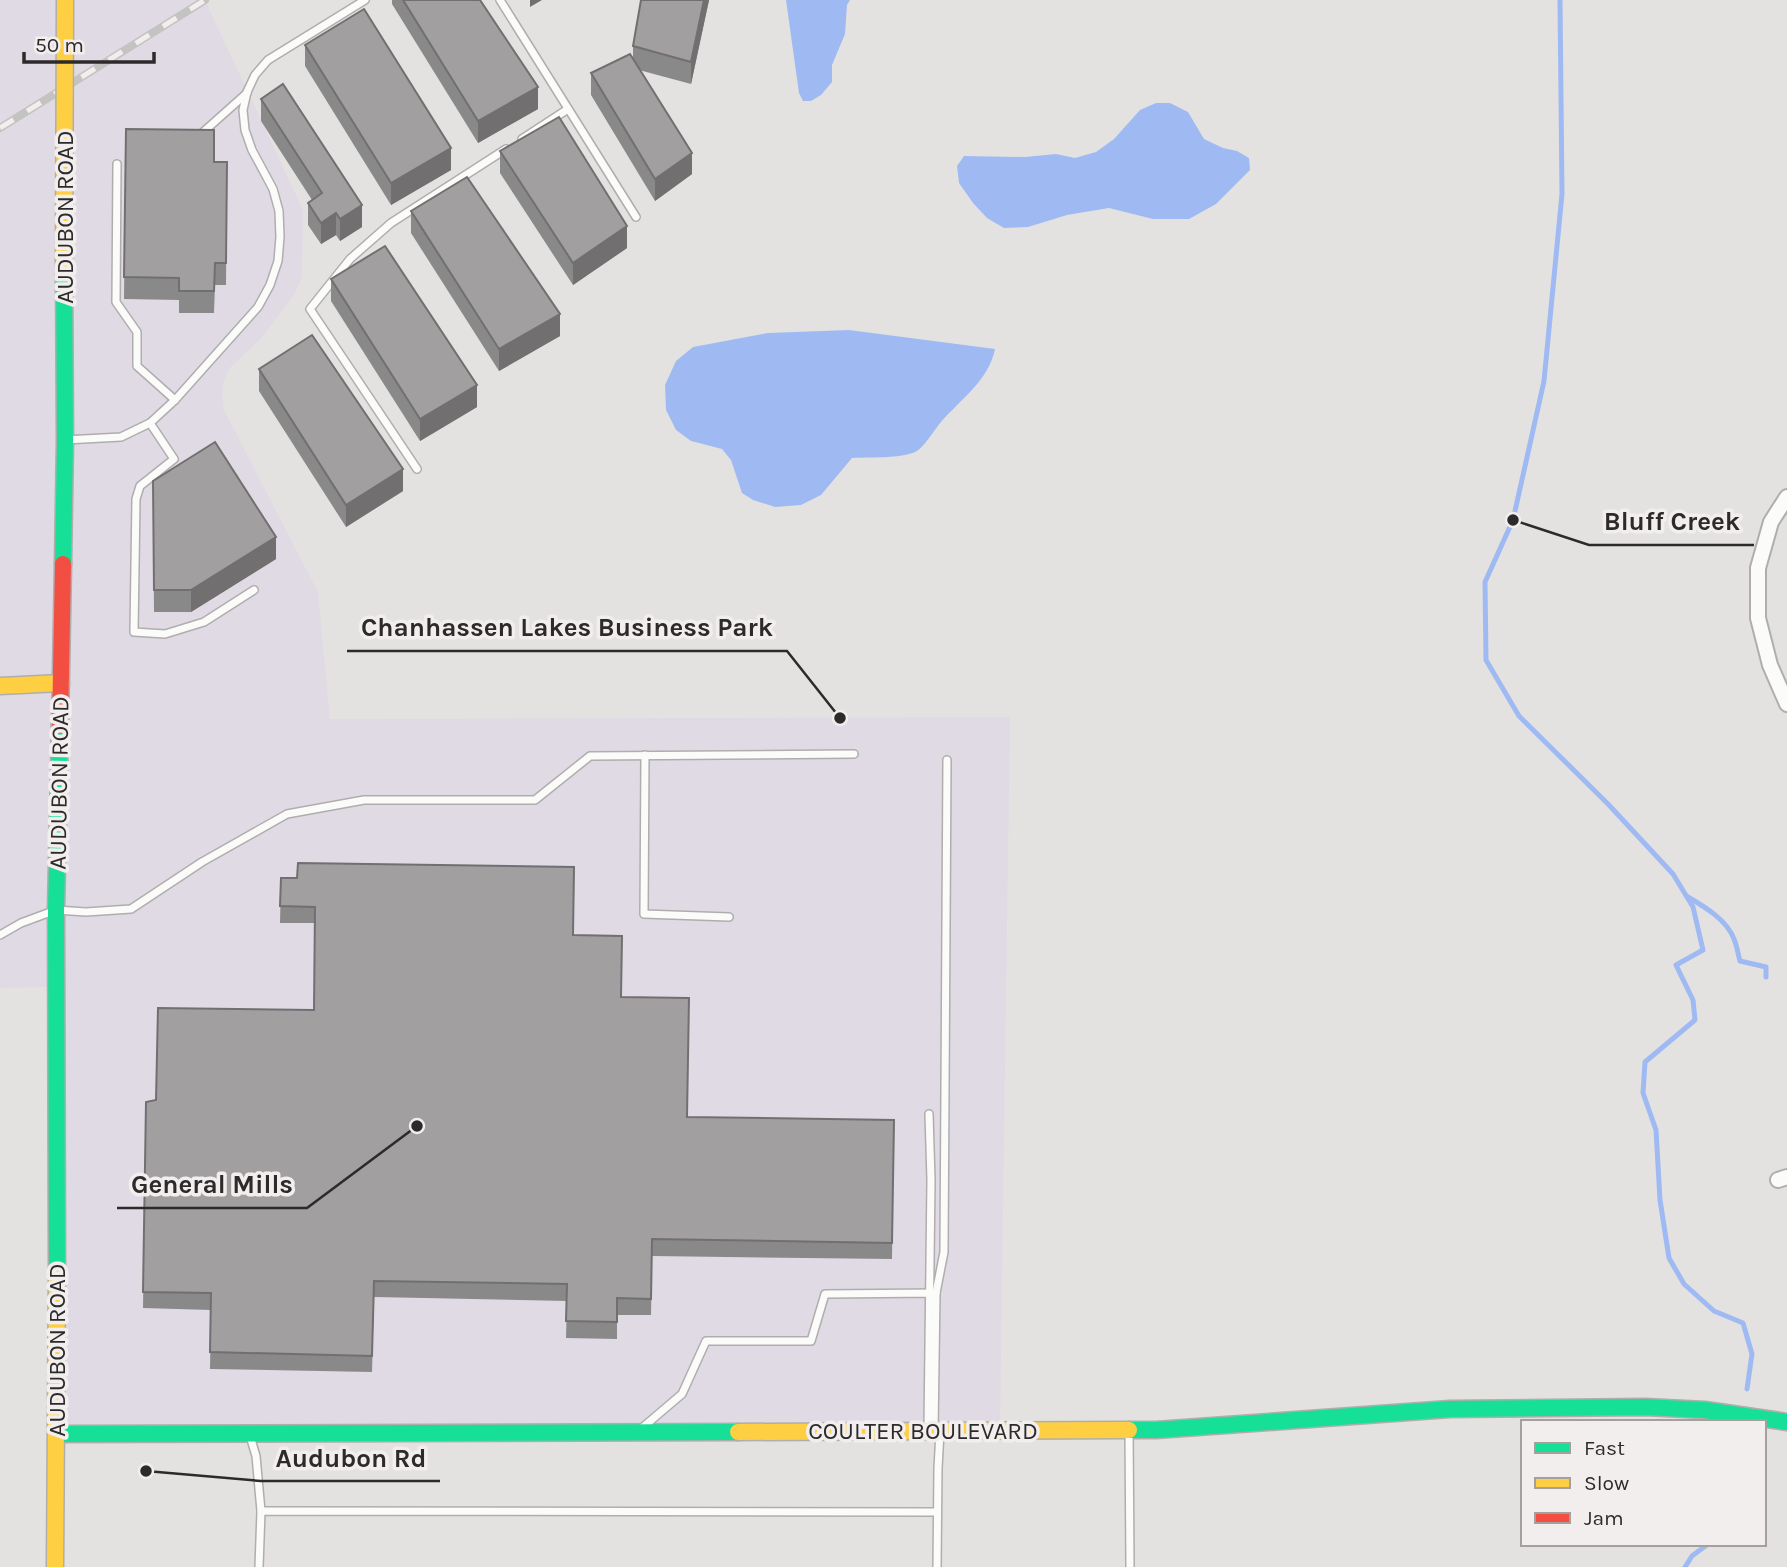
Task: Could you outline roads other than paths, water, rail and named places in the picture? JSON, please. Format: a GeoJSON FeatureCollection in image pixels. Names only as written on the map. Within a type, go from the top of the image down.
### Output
{"type":"FeatureCollection","features":[{"type":"Feature","properties":{"kind":"street","name":"AUDUBON ROAD"},"geometry":{"type":"LineString","coordinates":[[55,1567],[56,910],[65,440],[65,0]]}},
{"type":"Feature","properties":{"kind":"street"},"geometry":{"type":"LineString","coordinates":[[1787,497],[1772,522],[1759,568],[1758,618],[1770,665],[1787,704]]}},
{"type":"Feature","properties":{"kind":"street"},"geometry":{"type":"LineString","coordinates":[[0,686],[61,683]]}},
{"type":"Feature","properties":{"kind":"street","name":"COULTER BOULEVARD"},"geometry":{"type":"LineString","coordinates":[[57,1434],[1156,1430],[1437,1410],[1645,1407],[1705,1410],[1787,1422]]}},
{"type":"Feature","properties":{"kind":"lane"},"geometry":{"type":"LineString","coordinates":[[65,440],[121,437],[150,423],[175,400],[258,307],[270,285],[278,261],[279,211],[273,189],[252,150],[245,130],[243,110],[247,92],[268,60],[365,0]]}},
{"type":"Feature","properties":{"kind":"lane"},"geometry":{"type":"LineString","coordinates":[[500,0],[636,217]]}},
{"type":"Feature","properties":{"kind":"lane"},"geometry":{"type":"LineString","coordinates":[[191,134],[202,134],[247,92]]}},
{"type":"Feature","properties":{"kind":"lane"},"geometry":{"type":"LineString","coordinates":[[417,470],[310,309],[350,259],[391,223],[568,109]]}},
{"type":"Feature","properties":{"kind":"lane"},"geometry":{"type":"LineString","coordinates":[[117,164],[116,302],[137,332],[137,366],[175,400]]}},
{"type":"Feature","properties":{"kind":"lane"},"geometry":{"type":"LineString","coordinates":[[150,423],[174,459],[140,486],[136,499],[134,632],[165,634],[204,622],[254,590]]}},
{"type":"Feature","properties":{"kind":"lane"},"geometry":{"type":"LineString","coordinates":[[0,935],[21,923],[56,910],[86,912],[131,909],[202,862],[287,814],[364,800],[535,800],[590,756],[855,754]]}},
{"type":"Feature","properties":{"kind":"lane"},"geometry":{"type":"LineString","coordinates":[[645,755],[644,914],[729,917]]}},
{"type":"Feature","properties":{"kind":"lane"},"geometry":{"type":"LineString","coordinates":[[932,1293],[944,1252],[947,760]]}},
{"type":"Feature","properties":{"kind":"lane"},"geometry":{"type":"LineString","coordinates":[[929,1114],[934,1431],[938,1468],[937,1567]]}},
{"type":"Feature","properties":{"kind":"lane"},"geometry":{"type":"LineString","coordinates":[[636,1432],[682,1394],[706,1341],[811,1342],[825,1294],[932,1293]]}},
{"type":"Feature","properties":{"kind":"lane"},"geometry":{"type":"LineString","coordinates":[[1129,1430],[1130,1567]]}},
{"type":"Feature","properties":{"kind":"lane"},"geometry":{"type":"LineString","coordinates":[[250,1434],[256,1456],[261,1511],[259,1567]]}},
{"type":"Feature","properties":{"kind":"lane"},"geometry":{"type":"LineString","coordinates":[[261,1511],[937,1512]]}},
{"type":"Feature","properties":{"kind":"water"},"geometry":{"type":"Polygon","coordinates":[[[786,0],[850,0],[847,5],[845,34],[832,65],[832,82],[821,95],[811,101],[803,101],[799,93],[786,0]]]}},
{"type":"Feature","properties":{"kind":"water"},"geometry":{"type":"Polygon","coordinates":[[[1156,103],[1170,103],[1188,112],[1204,139],[1249,158],[1250,170],[1216,204],[1189,219],[1153,219],[1109,208],[1067,215],[1028,227],[1004,228],[987,218],[959,183],[957,166],[964,156],[1025,157],[1056,154],[1075,158],[1096,152],[1114,139],[1140,110],[1156,103]]]}},
{"type":"Feature","properties":{"kind":"water"},"geometry":{"type":"Polygon","coordinates":[[[849,330],[995,349],[981,380],[941,422],[920,449],[911,454],[852,458],[821,495],[801,505],[775,507],[753,500],[742,493],[731,460],[722,449],[691,441],[676,430],[666,410],[665,385],[676,361],[693,347],[768,333],[849,330]]]}},
{"type":"Feature","properties":{"kind":"waterway"},"geometry":{"type":"LineString","coordinates":[[1560,0],[1562,194],[1544,381],[1513,520],[1485,582],[1486,660],[1519,716],[1608,804],[1673,874],[1693,907],[1703,950],[1676,965],[1693,1000],[1695,1020],[1645,1062],[1643,1093],[1656,1130],[1660,1200],[1669,1258],[1684,1284],[1714,1311],[1743,1323],[1752,1354],[1747,1389]]}},
{"type":"Feature","properties":{"kind":"waterway"},"geometry":{"type":"LineString","coordinates":[[1688,897],[1721,920],[1731,932],[1740,961],[1766,967],[1766,977]]}},
{"type":"Feature","properties":{"kind":"waterway"},"geometry":{"type":"LineString","coordinates":[[1685,1567],[1692,1556],[1705,1546]]}},
{"type":"Feature","properties":{"kind":"railway"},"geometry":{"type":"LineString","coordinates":[[0,128],[205,0]]}},
{"type":"Feature","properties":{"kind":"place","name":"Bluff Creek"},"geometry":{"type":"Point","coordinates":[1513,520]}},
{"type":"Feature","properties":{"kind":"place","name":"Chanhassen Lakes Business Park"},"geometry":{"type":"Point","coordinates":[840,718]}},
{"type":"Feature","properties":{"kind":"place","name":"General Mills"},"geometry":{"type":"Point","coordinates":[417,1126]}},
{"type":"Feature","properties":{"kind":"place","name":"Audubon Rd"},"geometry":{"type":"Point","coordinates":[146,1471]}}]}
